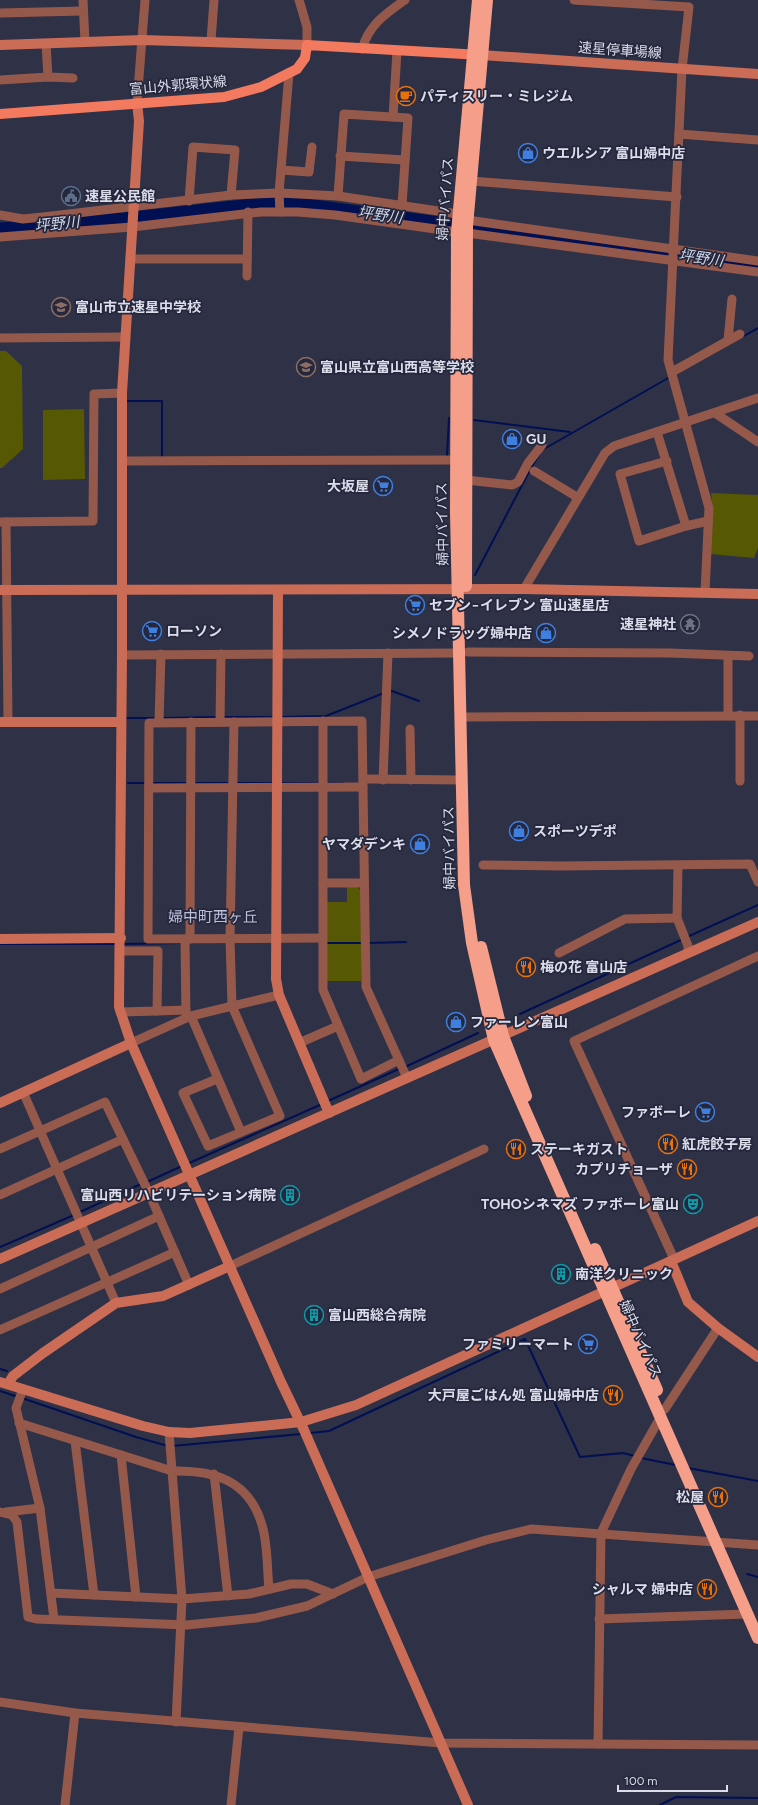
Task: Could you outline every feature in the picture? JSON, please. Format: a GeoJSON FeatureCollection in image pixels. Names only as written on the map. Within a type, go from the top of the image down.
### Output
{"type":"FeatureCollection","features":[{"type":"Feature","properties":{"kind":"highway","name":"婦中バイパス"},"geometry":{"type":"LineString","coordinates":[[462,217],[470,181],[477,55],[478,0]]}},
{"type":"Feature","properties":{"kind":"highway","name":"婦中バイパス"},"geometry":{"type":"LineString","coordinates":[[462,590],[466,480],[462,217],[477,55],[487,0]]}},
{"type":"Feature","properties":{"kind":"highway","name":"婦中バイパス"},"geometry":{"type":"LineString","coordinates":[[462,233],[456,460],[467,717],[470,884],[474,922],[498,1038]]}},
{"type":"Feature","properties":{"kind":"highway","name":"婦中バイパス"},"geometry":{"type":"LineString","coordinates":[[464,652],[462,780],[465,902],[472,943],[498,1038],[753,1616],[758,1638]]}},
{"type":"Feature","properties":{"kind":"main road"},"geometry":{"type":"LineString","coordinates":[[307,45],[477,55]]}},
{"type":"Feature","properties":{"kind":"main road","name":"富山外郭環状線"},"geometry":{"type":"LineString","coordinates":[[0,114],[224,97],[261,87],[296,69],[305,58],[307,45]]}},
{"type":"Feature","properties":{"kind":"street"},"geometry":{"type":"LineString","coordinates":[[82,0],[85,42]]}},
{"type":"Feature","properties":{"kind":"street"},"geometry":{"type":"LineString","coordinates":[[145,0],[137,103],[140,121],[133,208],[122,393],[121,938],[119,1007],[130,1043],[300,1422],[468,1805]]}},
{"type":"Feature","properties":{"kind":"street"},"geometry":{"type":"LineString","coordinates":[[211,41],[214,0]]}},
{"type":"Feature","properties":{"kind":"street"},"geometry":{"type":"LineString","coordinates":[[0,45],[142,40],[307,45],[307,27],[300,0]]}},
{"type":"Feature","properties":{"kind":"street"},"geometry":{"type":"LineString","coordinates":[[362,49],[366,36],[372,26],[380,18],[405,0]]}},
{"type":"Feature","properties":{"kind":"street"},"geometry":{"type":"LineString","coordinates":[[574,0],[644,2],[689,7],[682,69],[668,360],[708,508],[705,592]]}},
{"type":"Feature","properties":{"kind":"street"},"geometry":{"type":"LineString","coordinates":[[0,13],[83,11]]}},
{"type":"Feature","properties":{"kind":"street"},"geometry":{"type":"LineString","coordinates":[[46,44],[48,77]]}},
{"type":"Feature","properties":{"kind":"street"},"geometry":{"type":"LineString","coordinates":[[393,117],[397,51]]}},
{"type":"Feature","properties":{"kind":"street","name":"速星停車場線"},"geometry":{"type":"LineString","coordinates":[[477,55],[758,74]]}},
{"type":"Feature","properties":{"kind":"street"},"geometry":{"type":"LineString","coordinates":[[280,212],[279,193],[289,73]]}},
{"type":"Feature","properties":{"kind":"street"},"geometry":{"type":"LineString","coordinates":[[0,80],[48,77],[73,78]]}},
{"type":"Feature","properties":{"kind":"street"},"geometry":{"type":"LineString","coordinates":[[338,196],[344,114],[408,118],[402,205]]}},
{"type":"Feature","properties":{"kind":"street"},"geometry":{"type":"LineString","coordinates":[[679,134],[758,140]]}},
{"type":"Feature","properties":{"kind":"street"},"geometry":{"type":"LineString","coordinates":[[281,170],[309,172],[312,147]]}},
{"type":"Feature","properties":{"kind":"street"},"geometry":{"type":"LineString","coordinates":[[188,201],[193,148],[235,150],[231,195]]}},
{"type":"Feature","properties":{"kind":"street"},"geometry":{"type":"LineString","coordinates":[[340,156],[405,160]]}},
{"type":"Feature","properties":{"kind":"street"},"geometry":{"type":"LineString","coordinates":[[470,181],[677,197]]}},
{"type":"Feature","properties":{"kind":"street"},"geometry":{"type":"LineString","coordinates":[[0,215],[36,218],[133,208],[231,195],[279,193],[338,196],[402,205],[462,217],[758,262]]}},
{"type":"Feature","properties":{"kind":"street"},"geometry":{"type":"LineString","coordinates":[[247,276],[248,212]]}},
{"type":"Feature","properties":{"kind":"street"},"geometry":{"type":"LineString","coordinates":[[0,237],[132,227],[248,212],[280,212],[335,215],[758,272]]}},
{"type":"Feature","properties":{"kind":"street"},"geometry":{"type":"LineString","coordinates":[[36,218],[37,234]]}},
{"type":"Feature","properties":{"kind":"street"},"geometry":{"type":"LineString","coordinates":[[130,259],[247,259]]}},
{"type":"Feature","properties":{"kind":"street"},"geometry":{"type":"LineString","coordinates":[[728,340],[732,299]]}},
{"type":"Feature","properties":{"kind":"street"},"geometry":{"type":"LineString","coordinates":[[672,372],[740,334]]}},
{"type":"Feature","properties":{"kind":"street"},"geometry":{"type":"LineString","coordinates":[[0,338],[125,337]]}},
{"type":"Feature","properties":{"kind":"street"},"geometry":{"type":"LineString","coordinates":[[121,722],[4,722],[3,522],[93,521],[94,394],[122,393]]}},
{"type":"Feature","properties":{"kind":"street"},"geometry":{"type":"LineString","coordinates":[[524,589],[577,497],[605,453],[614,446],[758,398]]}},
{"type":"Feature","properties":{"kind":"street"},"geometry":{"type":"LineString","coordinates":[[715,413],[758,442]]}},
{"type":"Feature","properties":{"kind":"street"},"geometry":{"type":"LineString","coordinates":[[657,432],[667,460],[686,526]]}},
{"type":"Feature","properties":{"kind":"street"},"geometry":{"type":"LineString","coordinates":[[466,480],[512,485],[518,482],[528,464],[542,445]]}},
{"type":"Feature","properties":{"kind":"street"},"geometry":{"type":"LineString","coordinates":[[122,461],[456,460]]}},
{"type":"Feature","properties":{"kind":"street"},"geometry":{"type":"LineString","coordinates":[[667,460],[620,474],[639,541],[686,526],[708,521]]}},
{"type":"Feature","properties":{"kind":"street"},"geometry":{"type":"LineString","coordinates":[[534,471],[577,497]]}},
{"type":"Feature","properties":{"kind":"street"},"geometry":{"type":"LineString","coordinates":[[4,590],[524,589],[758,594]]}},
{"type":"Feature","properties":{"kind":"street"},"geometry":{"type":"LineString","coordinates":[[278,590],[275,938],[279,995],[329,1113]]}},
{"type":"Feature","properties":{"kind":"street"},"geometry":{"type":"LineString","coordinates":[[122,655],[464,652],[749,656]]}},
{"type":"Feature","properties":{"kind":"street"},"geometry":{"type":"LineString","coordinates":[[383,780],[388,653]]}},
{"type":"Feature","properties":{"kind":"street"},"geometry":{"type":"LineString","coordinates":[[159,722],[161,654]]}},
{"type":"Feature","properties":{"kind":"street"},"geometry":{"type":"LineString","coordinates":[[220,722],[221,654]]}},
{"type":"Feature","properties":{"kind":"street"},"geometry":{"type":"LineString","coordinates":[[728,656],[728,715]]}},
{"type":"Feature","properties":{"kind":"street"},"geometry":{"type":"LineString","coordinates":[[740,716],[740,781]]}},
{"type":"Feature","properties":{"kind":"street"},"geometry":{"type":"LineString","coordinates":[[467,717],[758,716]]}},
{"type":"Feature","properties":{"kind":"street"},"geometry":{"type":"LineString","coordinates":[[323,721],[322,990],[361,1079],[398,1060]]}},
{"type":"Feature","properties":{"kind":"street"},"geometry":{"type":"LineString","coordinates":[[322,938],[148,939],[149,722],[362,721],[366,783],[364,883],[366,987],[407,1078]]}},
{"type":"Feature","properties":{"kind":"street"},"geometry":{"type":"LineString","coordinates":[[191,722],[188,1015],[241,1132]]}},
{"type":"Feature","properties":{"kind":"street"},"geometry":{"type":"LineString","coordinates":[[217,1079],[183,1093],[208,1146],[280,1116],[232,1006],[230,939],[234,722]]}},
{"type":"Feature","properties":{"kind":"street"},"geometry":{"type":"LineString","coordinates":[[410,729],[411,780]]}},
{"type":"Feature","properties":{"kind":"street"},"geometry":{"type":"LineString","coordinates":[[148,788],[276,786],[322,787],[383,780],[462,780]]}},
{"type":"Feature","properties":{"kind":"street"},"geometry":{"type":"LineString","coordinates":[[482,865],[678,866],[750,864],[758,882]]}},
{"type":"Feature","properties":{"kind":"street"},"geometry":{"type":"LineString","coordinates":[[678,866],[677,918],[688,946],[688,953]]}},
{"type":"Feature","properties":{"kind":"street"},"geometry":{"type":"LineString","coordinates":[[323,883],[364,883]]}},
{"type":"Feature","properties":{"kind":"street"},"geometry":{"type":"LineString","coordinates":[[559,953],[625,920],[677,918]]}},
{"type":"Feature","properties":{"kind":"street"},"geometry":{"type":"LineString","coordinates":[[0,1259],[758,922]]}},
{"type":"Feature","properties":{"kind":"street"},"geometry":{"type":"LineString","coordinates":[[0,939],[121,938]]}},
{"type":"Feature","properties":{"kind":"street"},"geometry":{"type":"LineString","coordinates":[[120,951],[158,951],[157,1011]]}},
{"type":"Feature","properties":{"kind":"street"},"geometry":{"type":"LineString","coordinates":[[758,956],[574,1041],[673,1260],[688,1302],[718,1328],[758,1357]]}},
{"type":"Feature","properties":{"kind":"street"},"geometry":{"type":"LineString","coordinates":[[0,1103],[188,1015],[279,995]]}},
{"type":"Feature","properties":{"kind":"street"},"geometry":{"type":"LineString","coordinates":[[120,1012],[157,1011],[188,1015]]}},
{"type":"Feature","properties":{"kind":"street"},"geometry":{"type":"LineString","coordinates":[[299,1043],[338,1026]]}},
{"type":"Feature","properties":{"kind":"street"},"geometry":{"type":"LineString","coordinates":[[23,1092],[56,1170],[116,1303]]}},
{"type":"Feature","properties":{"kind":"street"},"geometry":{"type":"LineString","coordinates":[[0,1149],[105,1102],[149,1193],[189,1285]]}},
{"type":"Feature","properties":{"kind":"street"},"geometry":{"type":"LineString","coordinates":[[0,1195],[123,1139]]}},
{"type":"Feature","properties":{"kind":"street"},"geometry":{"type":"LineString","coordinates":[[4,1383],[42,1353],[116,1303],[163,1296],[484,1149]]}},
{"type":"Feature","properties":{"kind":"street"},"geometry":{"type":"LineString","coordinates":[[0,1289],[159,1216]]}},
{"type":"Feature","properties":{"kind":"street"},"geometry":{"type":"LineString","coordinates":[[4,1383],[143,1426],[169,1432],[190,1433],[300,1422],[356,1405],[758,1220]]}},
{"type":"Feature","properties":{"kind":"street"},"geometry":{"type":"LineString","coordinates":[[0,1330],[175,1252]]}},
{"type":"Feature","properties":{"kind":"street"},"geometry":{"type":"LineString","coordinates":[[598,1744],[601,1533],[631,1469],[663,1414],[718,1328]]}},
{"type":"Feature","properties":{"kind":"street"},"geometry":{"type":"LineString","coordinates":[[23,1389],[16,1408],[40,1508],[54,1619]]}},
{"type":"Feature","properties":{"kind":"street"},"geometry":{"type":"LineString","coordinates":[[19,1423],[172,1471],[193,1471],[214,1474],[239,1487],[254,1504],[263,1526],[269,1589]]}},
{"type":"Feature","properties":{"kind":"street"},"geometry":{"type":"LineString","coordinates":[[169,1432],[182,1599],[182,1625],[176,1722]]}},
{"type":"Feature","properties":{"kind":"street"},"geometry":{"type":"LineString","coordinates":[[75,1440],[94,1595]]}},
{"type":"Feature","properties":{"kind":"street"},"geometry":{"type":"LineString","coordinates":[[121,1455],[136,1597]]}},
{"type":"Feature","properties":{"kind":"street"},"geometry":{"type":"LineString","coordinates":[[214,1474],[228,1596]]}},
{"type":"Feature","properties":{"kind":"street"},"geometry":{"type":"LineString","coordinates":[[2,1512],[40,1508]]}},
{"type":"Feature","properties":{"kind":"street"},"geometry":{"type":"LineString","coordinates":[[2,1512],[12,1515],[17,1522],[28,1617],[36,1619],[182,1625],[256,1618],[307,1606],[368,1577],[486,1540],[531,1529],[758,1545]]}},
{"type":"Feature","properties":{"kind":"street"},"geometry":{"type":"LineString","coordinates":[[51,1593],[182,1599],[249,1594],[291,1584],[307,1584],[333,1594]]}},
{"type":"Feature","properties":{"kind":"street"},"geometry":{"type":"LineString","coordinates":[[599,1619],[753,1616]]}},
{"type":"Feature","properties":{"kind":"street"},"geometry":{"type":"LineString","coordinates":[[0,1702],[75,1713],[239,1728],[441,1743],[758,1745]]}},
{"type":"Feature","properties":{"kind":"street"},"geometry":{"type":"LineString","coordinates":[[65,1805],[75,1713]]}},
{"type":"Feature","properties":{"kind":"street"},"geometry":{"type":"LineString","coordinates":[[231,1805],[239,1728]]}},
{"type":"Feature","properties":{"kind":"shaded area"},"geometry":{"type":"Polygon","coordinates":[[[0,351],[6,351],[22,366],[23,449],[2,468],[0,468],[0,351]]]}},
{"type":"Feature","properties":{"kind":"shaded area"},"geometry":{"type":"Polygon","coordinates":[[[84,409],[85,479],[43,480],[43,410],[84,409]]]}},
{"type":"Feature","properties":{"kind":"shaded area"},"geometry":{"type":"Polygon","coordinates":[[[711,493],[758,495],[758,548],[754,558],[710,554],[713,509],[711,493]]]}},
{"type":"Feature","properties":{"kind":"shaded area"},"geometry":{"type":"Polygon","coordinates":[[[356,886],[361,890],[361,981],[325,981],[325,902],[347,902],[347,887],[356,886]]]}},
{"type":"Feature","properties":{"kind":"waterway","name":"坪野川"},"geometry":{"type":"LineString","coordinates":[[0,229],[124,219],[261,204],[299,204],[758,266]]}},
{"type":"Feature","properties":{"kind":"waterway"},"geometry":{"type":"LineString","coordinates":[[742,337],[758,328]]}},
{"type":"Feature","properties":{"kind":"waterway"},"geometry":{"type":"LineString","coordinates":[[544,449],[670,377]]}},
{"type":"Feature","properties":{"kind":"waterway"},"geometry":{"type":"LineString","coordinates":[[126,401],[162,401],[163,457]]}},
{"type":"Feature","properties":{"kind":"waterway"},"geometry":{"type":"LineString","coordinates":[[447,456],[449,418]]}},
{"type":"Feature","properties":{"kind":"waterway"},"geometry":{"type":"LineString","coordinates":[[474,420],[570,432]]}},
{"type":"Feature","properties":{"kind":"waterway"},"geometry":{"type":"LineString","coordinates":[[475,575],[531,468],[540,454]]}},
{"type":"Feature","properties":{"kind":"waterway"},"geometry":{"type":"LineString","coordinates":[[389,692],[392,691],[419,701]]}},
{"type":"Feature","properties":{"kind":"waterway"},"geometry":{"type":"LineString","coordinates":[[281,717],[326,716],[384,693]]}},
{"type":"Feature","properties":{"kind":"waterway"},"geometry":{"type":"LineString","coordinates":[[161,718],[217,717]]}},
{"type":"Feature","properties":{"kind":"waterway"},"geometry":{"type":"LineString","coordinates":[[223,717],[275,717]]}},
{"type":"Feature","properties":{"kind":"waterway"},"geometry":{"type":"LineString","coordinates":[[125,718],[157,718]]}},
{"type":"Feature","properties":{"kind":"waterway"},"geometry":{"type":"LineString","coordinates":[[128,783],[145,783]]}},
{"type":"Feature","properties":{"kind":"waterway"},"geometry":{"type":"LineString","coordinates":[[152,783],[187,783]]}},
{"type":"Feature","properties":{"kind":"waterway"},"geometry":{"type":"LineString","coordinates":[[194,783],[231,783]]}},
{"type":"Feature","properties":{"kind":"waterway"},"geometry":{"type":"LineString","coordinates":[[236,783],[273,783]]}},
{"type":"Feature","properties":{"kind":"waterway"},"geometry":{"type":"LineString","coordinates":[[280,783],[321,783]]}},
{"type":"Feature","properties":{"kind":"waterway"},"geometry":{"type":"LineString","coordinates":[[326,783],[343,783]]}},
{"type":"Feature","properties":{"kind":"waterway"},"geometry":{"type":"LineString","coordinates":[[687,937],[758,905]]}},
{"type":"Feature","properties":{"kind":"waterway"},"geometry":{"type":"LineString","coordinates":[[520,1014],[683,939]]}},
{"type":"Feature","properties":{"kind":"waterway"},"geometry":{"type":"LineString","coordinates":[[367,943],[406,942]]}},
{"type":"Feature","properties":{"kind":"waterway"},"geometry":{"type":"LineString","coordinates":[[123,944],[183,943]]}},
{"type":"Feature","properties":{"kind":"waterway"},"geometry":{"type":"LineString","coordinates":[[325,943],[363,943]]}},
{"type":"Feature","properties":{"kind":"waterway"},"geometry":{"type":"LineString","coordinates":[[0,944],[117,944]]}},
{"type":"Feature","properties":{"kind":"waterway"},"geometry":{"type":"LineString","coordinates":[[405,1067],[478,1033]]}},
{"type":"Feature","properties":{"kind":"waterway"},"geometry":{"type":"LineString","coordinates":[[328,1101],[401,1068]]}},
{"type":"Feature","properties":{"kind":"waterway"},"geometry":{"type":"LineString","coordinates":[[187,1164],[322,1104]]}},
{"type":"Feature","properties":{"kind":"waterway"},"geometry":{"type":"LineString","coordinates":[[147,1182],[182,1166]]}},
{"type":"Feature","properties":{"kind":"waterway"},"geometry":{"type":"LineString","coordinates":[[80,1212],[141,1184]]}},
{"type":"Feature","properties":{"kind":"waterway"},"geometry":{"type":"LineString","coordinates":[[0,1247],[74,1215]]}},
{"type":"Feature","properties":{"kind":"waterway"},"geometry":{"type":"LineString","coordinates":[[310,1433],[329,1431],[525,1339],[580,1457],[623,1453],[635,1456]]}},
{"type":"Feature","properties":{"kind":"waterway"},"geometry":{"type":"LineString","coordinates":[[0,1369],[7,1371]]}},
{"type":"Feature","properties":{"kind":"waterway"},"geometry":{"type":"LineString","coordinates":[[0,1391],[18,1397]]}},
{"type":"Feature","properties":{"kind":"waterway"},"geometry":{"type":"LineString","coordinates":[[22,1398],[136,1437],[168,1446]]}},
{"type":"Feature","properties":{"kind":"waterway"},"geometry":{"type":"LineString","coordinates":[[172,1446],[301,1434]]}},
{"type":"Feature","properties":{"kind":"waterway"},"geometry":{"type":"LineString","coordinates":[[641,1458],[676,1465]]}},
{"type":"Feature","properties":{"kind":"waterway"},"geometry":{"type":"LineString","coordinates":[[688,1468],[758,1481]]}},
{"type":"Feature","properties":{"kind":"waterway"},"geometry":{"type":"LineString","coordinates":[[747,1574],[758,1577]]}},
{"type":"Feature","properties":{"kind":"waterway"},"geometry":{"type":"LineString","coordinates":[[660,1805],[676,1797],[758,1798]]}},
{"type":"Feature","properties":{"kind":"place","name":"パティスリー・ミレジム"},"geometry":{"type":"Point","coordinates":[406,96]}},
{"type":"Feature","properties":{"kind":"place","name":"ウエルシア 富山婦中店"},"geometry":{"type":"Point","coordinates":[528,153]}},
{"type":"Feature","properties":{"kind":"place","name":"速星公民館"},"geometry":{"type":"Point","coordinates":[71,196]}},
{"type":"Feature","properties":{"kind":"place","name":"富山市立速星中学校"},"geometry":{"type":"Point","coordinates":[61,307]}},
{"type":"Feature","properties":{"kind":"place","name":"富山県立富山西高等学校"},"geometry":{"type":"Point","coordinates":[306,367]}},
{"type":"Feature","properties":{"kind":"place","name":"GU"},"geometry":{"type":"Point","coordinates":[512,439]}},
{"type":"Feature","properties":{"kind":"place","name":"大坂屋"},"geometry":{"type":"Point","coordinates":[383,486]}},
{"type":"Feature","properties":{"kind":"place","name":"セブン−イレブン 富山速星店"},"geometry":{"type":"Point","coordinates":[415,605]}},
{"type":"Feature","properties":{"kind":"place","name":"速星神社"},"geometry":{"type":"Point","coordinates":[690,624]}},
{"type":"Feature","properties":{"kind":"place","name":"ローソン"},"geometry":{"type":"Point","coordinates":[152,631]}},
{"type":"Feature","properties":{"kind":"place","name":"シメノドラッグ婦中店"},"geometry":{"type":"Point","coordinates":[546,633]}},
{"type":"Feature","properties":{"kind":"place","name":"スポーツデポ"},"geometry":{"type":"Point","coordinates":[519,831]}},
{"type":"Feature","properties":{"kind":"place","name":"ヤマダデンキ"},"geometry":{"type":"Point","coordinates":[420,844]}},
{"type":"Feature","properties":{"kind":"place","name":"梅の花 富山店"},"geometry":{"type":"Point","coordinates":[526,967]}},
{"type":"Feature","properties":{"kind":"place","name":"ファーレン富山"},"geometry":{"type":"Point","coordinates":[456,1022]}},
{"type":"Feature","properties":{"kind":"place","name":"ファボーレ"},"geometry":{"type":"Point","coordinates":[705,1112]}},
{"type":"Feature","properties":{"kind":"place","name":"紅虎餃子房"},"geometry":{"type":"Point","coordinates":[668,1144]}},
{"type":"Feature","properties":{"kind":"place","name":"ステーキガスト"},"geometry":{"type":"Point","coordinates":[516,1149]}},
{"type":"Feature","properties":{"kind":"place","name":"カプリチョーザ"},"geometry":{"type":"Point","coordinates":[687,1169]}},
{"type":"Feature","properties":{"kind":"place","name":"富山西リハビリテーション病院"},"geometry":{"type":"Point","coordinates":[290,1195]}},
{"type":"Feature","properties":{"kind":"place","name":"TOHOシネマズ ファボーレ富山"},"geometry":{"type":"Point","coordinates":[693,1204]}},
{"type":"Feature","properties":{"kind":"place","name":"南洋クリニック"},"geometry":{"type":"Point","coordinates":[561,1274]}},
{"type":"Feature","properties":{"kind":"place","name":"富山西総合病院"},"geometry":{"type":"Point","coordinates":[314,1315]}},
{"type":"Feature","properties":{"kind":"place","name":"ファミリーマート"},"geometry":{"type":"Point","coordinates":[588,1344]}},
{"type":"Feature","properties":{"kind":"place","name":"大戸屋ごはん処 富山婦中店"},"geometry":{"type":"Point","coordinates":[613,1395]}},
{"type":"Feature","properties":{"kind":"place","name":"松屋"},"geometry":{"type":"Point","coordinates":[718,1497]}},
{"type":"Feature","properties":{"kind":"place","name":"シャルマ 婦中店"},"geometry":{"type":"Point","coordinates":[707,1589]}},
{"type":"Feature","properties":{"kind":"district","name":"婦中町西ヶ丘"},"geometry":{"type":"Point","coordinates":[213,917]}}]}
